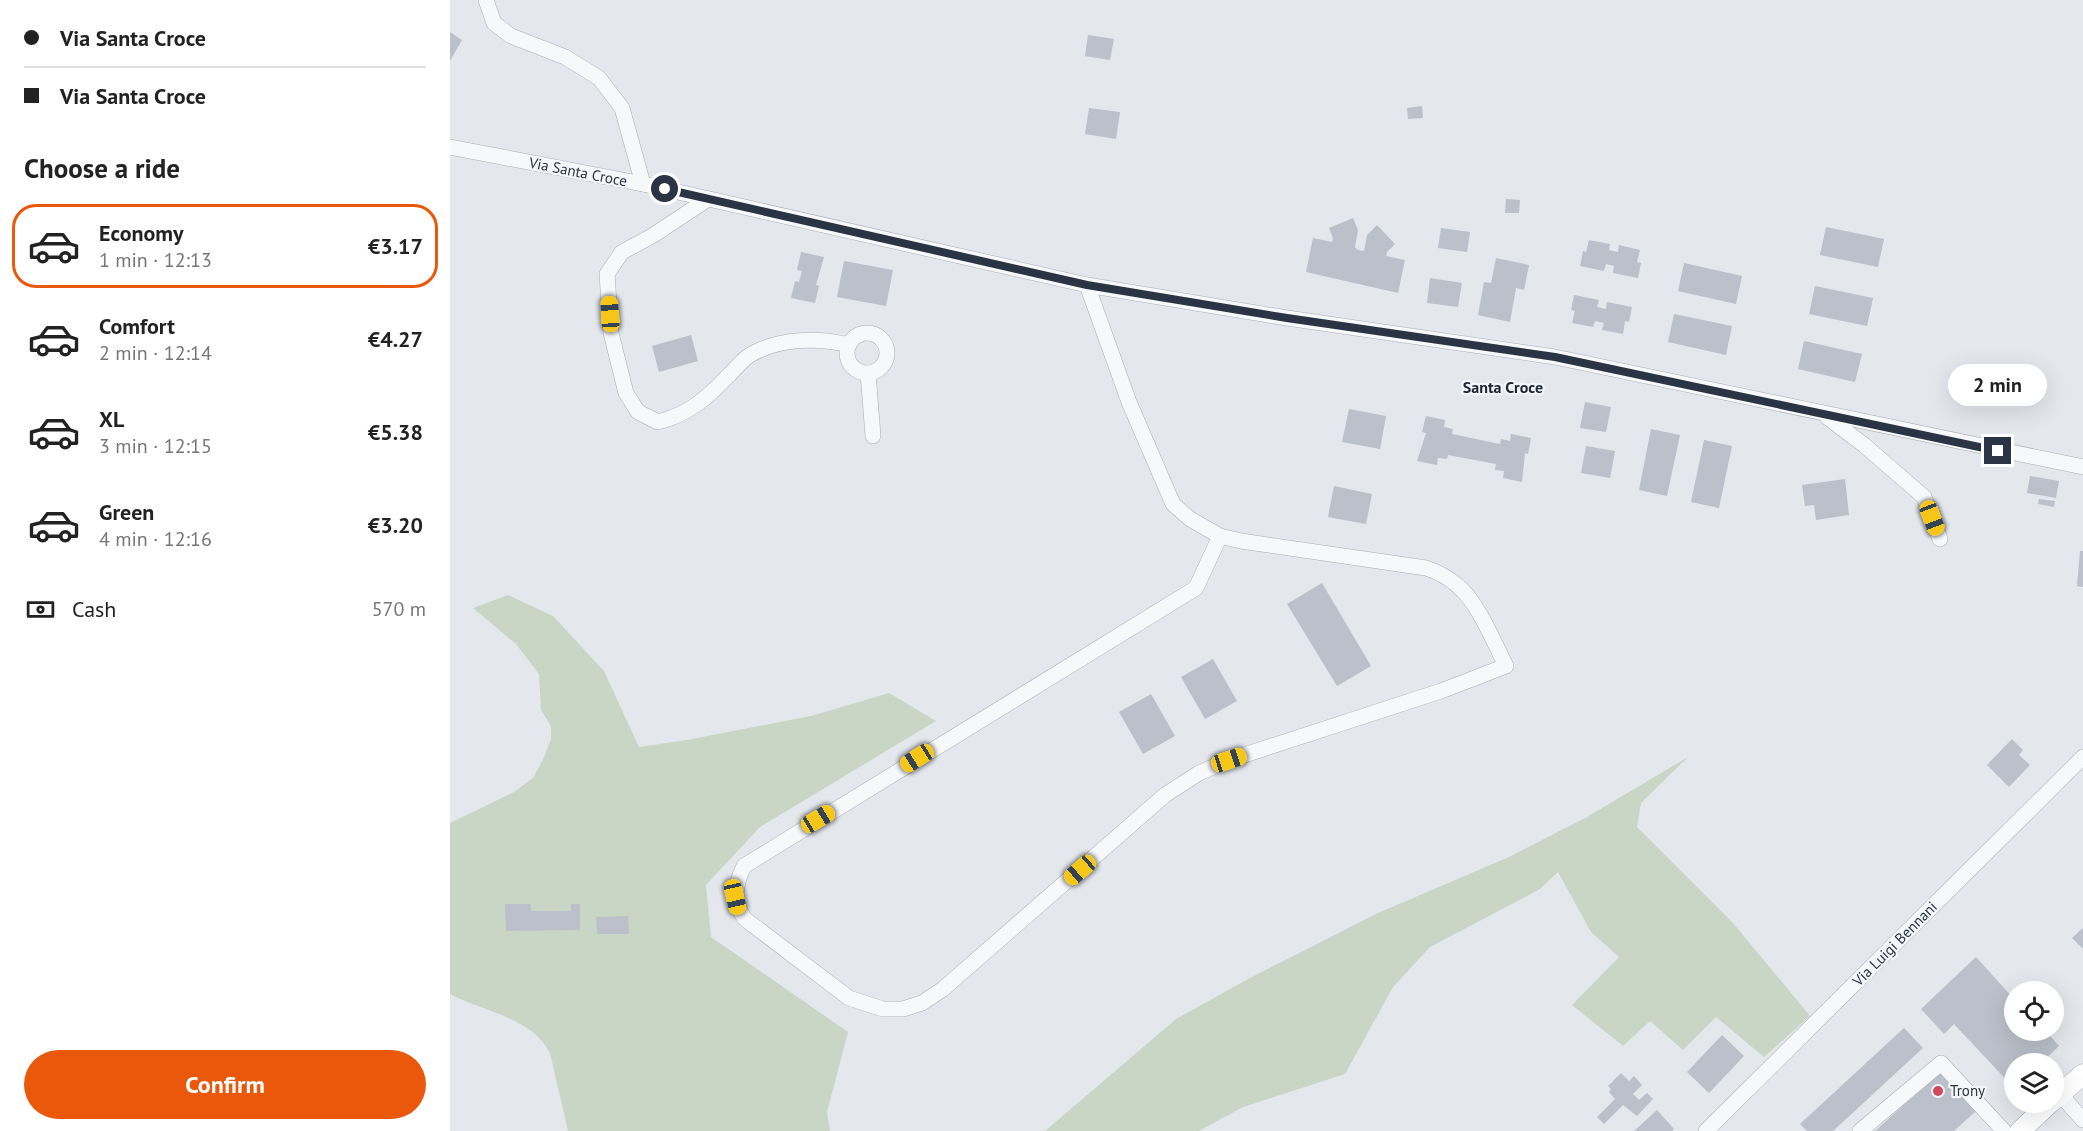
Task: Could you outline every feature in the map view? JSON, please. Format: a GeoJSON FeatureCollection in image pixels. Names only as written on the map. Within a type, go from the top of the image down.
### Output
{"type":"FeatureCollection","features":[{"type":"Feature","properties":{"kind":"main road"},"geometry":{"type":"LineString","coordinates":[[2064,1091],[2083,1074]]}},
{"type":"Feature","properties":{"kind":"main road"},"geometry":{"type":"LineString","coordinates":[[2020,1131],[2040,1113]]}},
{"type":"Feature","properties":{"kind":"street"},"geometry":{"type":"LineString","coordinates":[[486,0],[494,23],[511,36],[565,57],[598,78],[622,108],[643,184]]}},
{"type":"Feature","properties":{"kind":"street","name":"Via Santa Croce"},"geometry":{"type":"LineString","coordinates":[[450,147],[643,184],[1087,285],[1298,320],[1555,357],[1824,415],[2083,467]]}},
{"type":"Feature","properties":{"kind":"street"},"geometry":{"type":"LineString","coordinates":[[708,199],[652,236],[622,252],[607,274],[611,333],[626,393],[638,412],[658,422],[675,418],[705,400],[749,355],[783,342],[828,340],[849,345]]}},
{"type":"Feature","properties":{"kind":"street"},"geometry":{"type":"LineString","coordinates":[[1087,285],[1129,402],[1173,504],[1190,519],[1220,536],[1426,568],[1441,574],[1460,587],[1473,604],[1506,666],[1441,691],[1229,760],[1199,773],[1165,795],[943,989],[922,1003],[903,1009],[883,1009],[849,998],[745,919],[738,910],[735,897],[737,881],[744,866],[1196,588],[1220,536]]}},
{"type":"Feature","properties":{"kind":"street"},"geometry":{"type":"LineString","coordinates":[[1096,311],[1115,290]]}},
{"type":"Feature","properties":{"kind":"street"},"geometry":{"type":"LineString","coordinates":[[863,333],[876,335],[885,344],[884,363],[880,368],[868,373],[856,369],[848,359],[849,345],[863,333]]}},
{"type":"Feature","properties":{"kind":"street"},"geometry":{"type":"LineString","coordinates":[[868,373],[873,436]]}},
{"type":"Feature","properties":{"kind":"street"},"geometry":{"type":"LineString","coordinates":[[1824,415],[1924,497],[1940,539]]}},
{"type":"Feature","properties":{"kind":"street","name":"Via Luigi Bennani"},"geometry":{"type":"LineString","coordinates":[[1706,1131],[2083,757]]}},
{"type":"Feature","properties":{"kind":"street"},"geometry":{"type":"LineString","coordinates":[[1860,1131],[1941,1063],[2004,1131]]}},
{"type":"Feature","properties":{"kind":"street"},"geometry":{"type":"LineString","coordinates":[[2064,1106],[2083,1120]]}},
{"type":"Feature","properties":{"kind":"green space"},"geometry":{"type":"Polygon","coordinates":[[[508,595],[553,616],[604,671],[639,747],[811,716],[889,693],[936,721],[760,827],[706,885],[711,937],[848,1032],[827,1112],[830,1131],[568,1131],[550,1053],[542,1041],[519,1023],[450,994],[450,823],[514,792],[533,778],[551,739],[551,726],[541,710],[539,674],[516,644],[473,608],[508,595]]]}},
{"type":"Feature","properties":{"kind":"green space"},"geometry":{"type":"Polygon","coordinates":[[[1688,757],[1641,803],[1637,827],[1733,923],[1810,1016],[1764,1057],[1716,1017],[1683,1050],[1650,1021],[1623,1046],[1572,1005],[1619,957],[1591,932],[1558,872],[1540,889],[1430,947],[1393,987],[1345,1074],[1243,1107],[1199,1131],[1045,1131],[1176,1019],[1250,978],[1378,913],[1509,857],[1587,817],[1688,757]]]}},
{"type":"Feature","properties":{"kind":"building"},"geometry":{"type":"Polygon","coordinates":[[[450,32],[462,40],[450,61],[450,32]]]}},
{"type":"Feature","properties":{"kind":"building"},"geometry":{"type":"Polygon","coordinates":[[[1088,35],[1114,39],[1110,60],[1085,56],[1088,35]]]}},
{"type":"Feature","properties":{"kind":"building"},"geometry":{"type":"Polygon","coordinates":[[[1422,106],[1423,118],[1408,119],[1407,108],[1422,106]]]}},
{"type":"Feature","properties":{"kind":"building"},"geometry":{"type":"Polygon","coordinates":[[[1089,108],[1120,112],[1116,139],[1085,134],[1089,108]]]}},
{"type":"Feature","properties":{"kind":"building"},"geometry":{"type":"Polygon","coordinates":[[[1506,199],[1520,200],[1519,213],[1505,213],[1506,199]]]}},
{"type":"Feature","properties":{"kind":"building"},"geometry":{"type":"Polygon","coordinates":[[[1353,218],[1358,230],[1355,247],[1358,250],[1364,251],[1367,235],[1377,225],[1395,244],[1386,256],[1405,260],[1398,293],[1306,272],[1313,238],[1332,242],[1333,238],[1329,228],[1353,218]]]}},
{"type":"Feature","properties":{"kind":"building"},"geometry":{"type":"Polygon","coordinates":[[[1826,227],[1884,239],[1878,267],[1820,255],[1826,227]]]}},
{"type":"Feature","properties":{"kind":"building"},"geometry":{"type":"Polygon","coordinates":[[[1441,228],[1470,232],[1467,252],[1438,248],[1441,228]]]}},
{"type":"Feature","properties":{"kind":"building"},"geometry":{"type":"Polygon","coordinates":[[[1589,240],[1610,244],[1609,250],[1618,252],[1619,245],[1640,250],[1637,262],[1641,263],[1638,278],[1613,273],[1614,266],[1606,264],[1604,271],[1580,266],[1583,251],[1586,252],[1589,240]]]}},
{"type":"Feature","properties":{"kind":"building"},"geometry":{"type":"Polygon","coordinates":[[[801,252],[824,257],[816,285],[819,286],[815,303],[791,298],[795,281],[799,282],[802,271],[797,270],[801,252]]]}},
{"type":"Feature","properties":{"kind":"building"},"geometry":{"type":"Polygon","coordinates":[[[1496,258],[1529,265],[1524,290],[1516,288],[1510,322],[1478,315],[1484,282],[1491,283],[1496,258]]]}},
{"type":"Feature","properties":{"kind":"building"},"geometry":{"type":"Polygon","coordinates":[[[844,261],[893,270],[886,306],[837,297],[844,261]]]}},
{"type":"Feature","properties":{"kind":"building"},"geometry":{"type":"Polygon","coordinates":[[[1684,263],[1742,276],[1736,304],[1678,291],[1684,263]]]}},
{"type":"Feature","properties":{"kind":"building"},"geometry":{"type":"Polygon","coordinates":[[[1430,278],[1462,283],[1458,307],[1427,303],[1430,278]]]}},
{"type":"Feature","properties":{"kind":"building"},"geometry":{"type":"Polygon","coordinates":[[[1815,286],[1873,298],[1867,326],[1809,314],[1815,286]]]}},
{"type":"Feature","properties":{"kind":"building"},"geometry":{"type":"Polygon","coordinates":[[[1574,295],[1599,300],[1597,307],[1606,309],[1607,302],[1632,307],[1629,322],[1625,321],[1623,334],[1602,330],[1604,323],[1595,321],[1593,327],[1572,323],[1575,311],[1571,310],[1574,295]]]}},
{"type":"Feature","properties":{"kind":"building"},"geometry":{"type":"Polygon","coordinates":[[[1674,314],[1732,326],[1726,355],[1668,342],[1674,314]]]}},
{"type":"Feature","properties":{"kind":"building"},"geometry":{"type":"Polygon","coordinates":[[[691,335],[698,361],[659,372],[652,346],[691,335]]]}},
{"type":"Feature","properties":{"kind":"building"},"geometry":{"type":"Polygon","coordinates":[[[1804,341],[1862,354],[1855,382],[1798,369],[1804,341]]]}},
{"type":"Feature","properties":{"kind":"building"},"geometry":{"type":"Polygon","coordinates":[[[1585,402],[1611,407],[1606,432],[1580,428],[1585,402]]]}},
{"type":"Feature","properties":{"kind":"building"},"geometry":{"type":"Polygon","coordinates":[[[1349,409],[1386,416],[1380,449],[1342,442],[1349,409]]]}},
{"type":"Feature","properties":{"kind":"building"},"geometry":{"type":"Polygon","coordinates":[[[1426,416],[1445,420],[1444,427],[1453,429],[1452,434],[1500,444],[1501,439],[1510,441],[1511,434],[1531,438],[1528,454],[1525,453],[1522,482],[1503,478],[1504,471],[1495,470],[1496,464],[1448,455],[1447,459],[1438,458],[1437,465],[1417,461],[1426,433],[1422,432],[1426,416]]]}},
{"type":"Feature","properties":{"kind":"building"},"geometry":{"type":"Polygon","coordinates":[[[1651,429],[1680,435],[1667,496],[1639,490],[1651,429]]]}},
{"type":"Feature","properties":{"kind":"building"},"geometry":{"type":"Polygon","coordinates":[[[1704,440],[1732,446],[1719,508],[1691,502],[1704,440]]]}},
{"type":"Feature","properties":{"kind":"building"},"geometry":{"type":"Polygon","coordinates":[[[1586,446],[1615,451],[1610,478],[1581,473],[1586,446]]]}},
{"type":"Feature","properties":{"kind":"building"},"geometry":{"type":"Polygon","coordinates":[[[2030,476],[2059,481],[2056,498],[2027,493],[2030,476]]]}},
{"type":"Feature","properties":{"kind":"building"},"geometry":{"type":"Polygon","coordinates":[[[1845,479],[1849,515],[1816,520],[1814,505],[1805,506],[1802,485],[1845,479]]]}},
{"type":"Feature","properties":{"kind":"building"},"geometry":{"type":"Polygon","coordinates":[[[1334,486],[1372,494],[1366,524],[1328,517],[1334,486]]]}},
{"type":"Feature","properties":{"kind":"building"},"geometry":{"type":"Polygon","coordinates":[[[2039,499],[2055,501],[2054,507],[2038,504],[2039,499]]]}},
{"type":"Feature","properties":{"kind":"building"},"geometry":{"type":"Polygon","coordinates":[[[2080,551],[2083,551],[2083,587],[2077,586],[2080,551]]]}},
{"type":"Feature","properties":{"kind":"building"},"geometry":{"type":"Polygon","coordinates":[[[1322,583],[1371,666],[1337,686],[1287,604],[1322,583]]]}},
{"type":"Feature","properties":{"kind":"building"},"geometry":{"type":"Polygon","coordinates":[[[1213,659],[1237,701],[1205,719],[1181,677],[1213,659]]]}},
{"type":"Feature","properties":{"kind":"building"},"geometry":{"type":"Polygon","coordinates":[[[1151,694],[1175,736],[1143,754],[1119,712],[1151,694]]]}},
{"type":"Feature","properties":{"kind":"building"},"geometry":{"type":"Polygon","coordinates":[[[2012,739],[2023,750],[2019,755],[2030,765],[2009,787],[1987,765],[2012,739]]]}},
{"type":"Feature","properties":{"kind":"building"},"geometry":{"type":"Polygon","coordinates":[[[505,904],[531,904],[531,911],[571,911],[571,904],[580,904],[580,930],[506,931],[505,904]]]}},
{"type":"Feature","properties":{"kind":"building"},"geometry":{"type":"Polygon","coordinates":[[[628,916],[629,934],[597,934],[596,917],[628,916]]]}},
{"type":"Feature","properties":{"kind":"building"},"geometry":{"type":"Polygon","coordinates":[[[2083,928],[2083,949],[2072,938],[2083,928]]]}},
{"type":"Feature","properties":{"kind":"building"},"geometry":{"type":"Polygon","coordinates":[[[1976,957],[2004,988],[2004,1041],[2055,1041],[2059,1046],[2052,1053],[2004,1053],[2004,1077],[1954,1024],[1944,1034],[1921,1009],[1976,957]]]}},
{"type":"Feature","properties":{"kind":"building"},"geometry":{"type":"Polygon","coordinates":[[[1904,1028],[1923,1048],[1833,1131],[1807,1131],[1800,1124],[1904,1028]]]}},
{"type":"Feature","properties":{"kind":"building"},"geometry":{"type":"Polygon","coordinates":[[[1722,1035],[1744,1056],[1709,1093],[1687,1072],[1722,1035]]]}},
{"type":"Feature","properties":{"kind":"building","name":"Trony"},"geometry":{"type":"Polygon","coordinates":[[[1940,1072],[1976,1111],[1954,1131],[1875,1131],[1940,1072]]]}},
{"type":"Feature","properties":{"kind":"building"},"geometry":{"type":"Polygon","coordinates":[[[1621,1073],[1629,1081],[1634,1076],[1642,1085],[1633,1094],[1639,1100],[1647,1093],[1653,1099],[1637,1116],[1623,1105],[1604,1124],[1597,1117],[1615,1099],[1609,1092],[1611,1089],[1608,1086],[1621,1073]]]}},
{"type":"Feature","properties":{"kind":"building"},"geometry":{"type":"Polygon","coordinates":[[[1657,1110],[1674,1129],[1672,1131],[1634,1131],[1657,1110]]]}},
{"type":"Feature","properties":{"kind":"place","name":"Trony"},"geometry":{"type":"Point","coordinates":[1938,1091]}},
{"type":"Feature","properties":{"kind":"district","name":"Santa Croce"},"geometry":{"type":"Point","coordinates":[1503,387]}},
{"type":"Feature","properties":{"kind":"route"},"geometry":{"type":"LineString","coordinates":[[665,189],[1087,285],[1287,318],[1555,357],[1998,451]]}}]}
